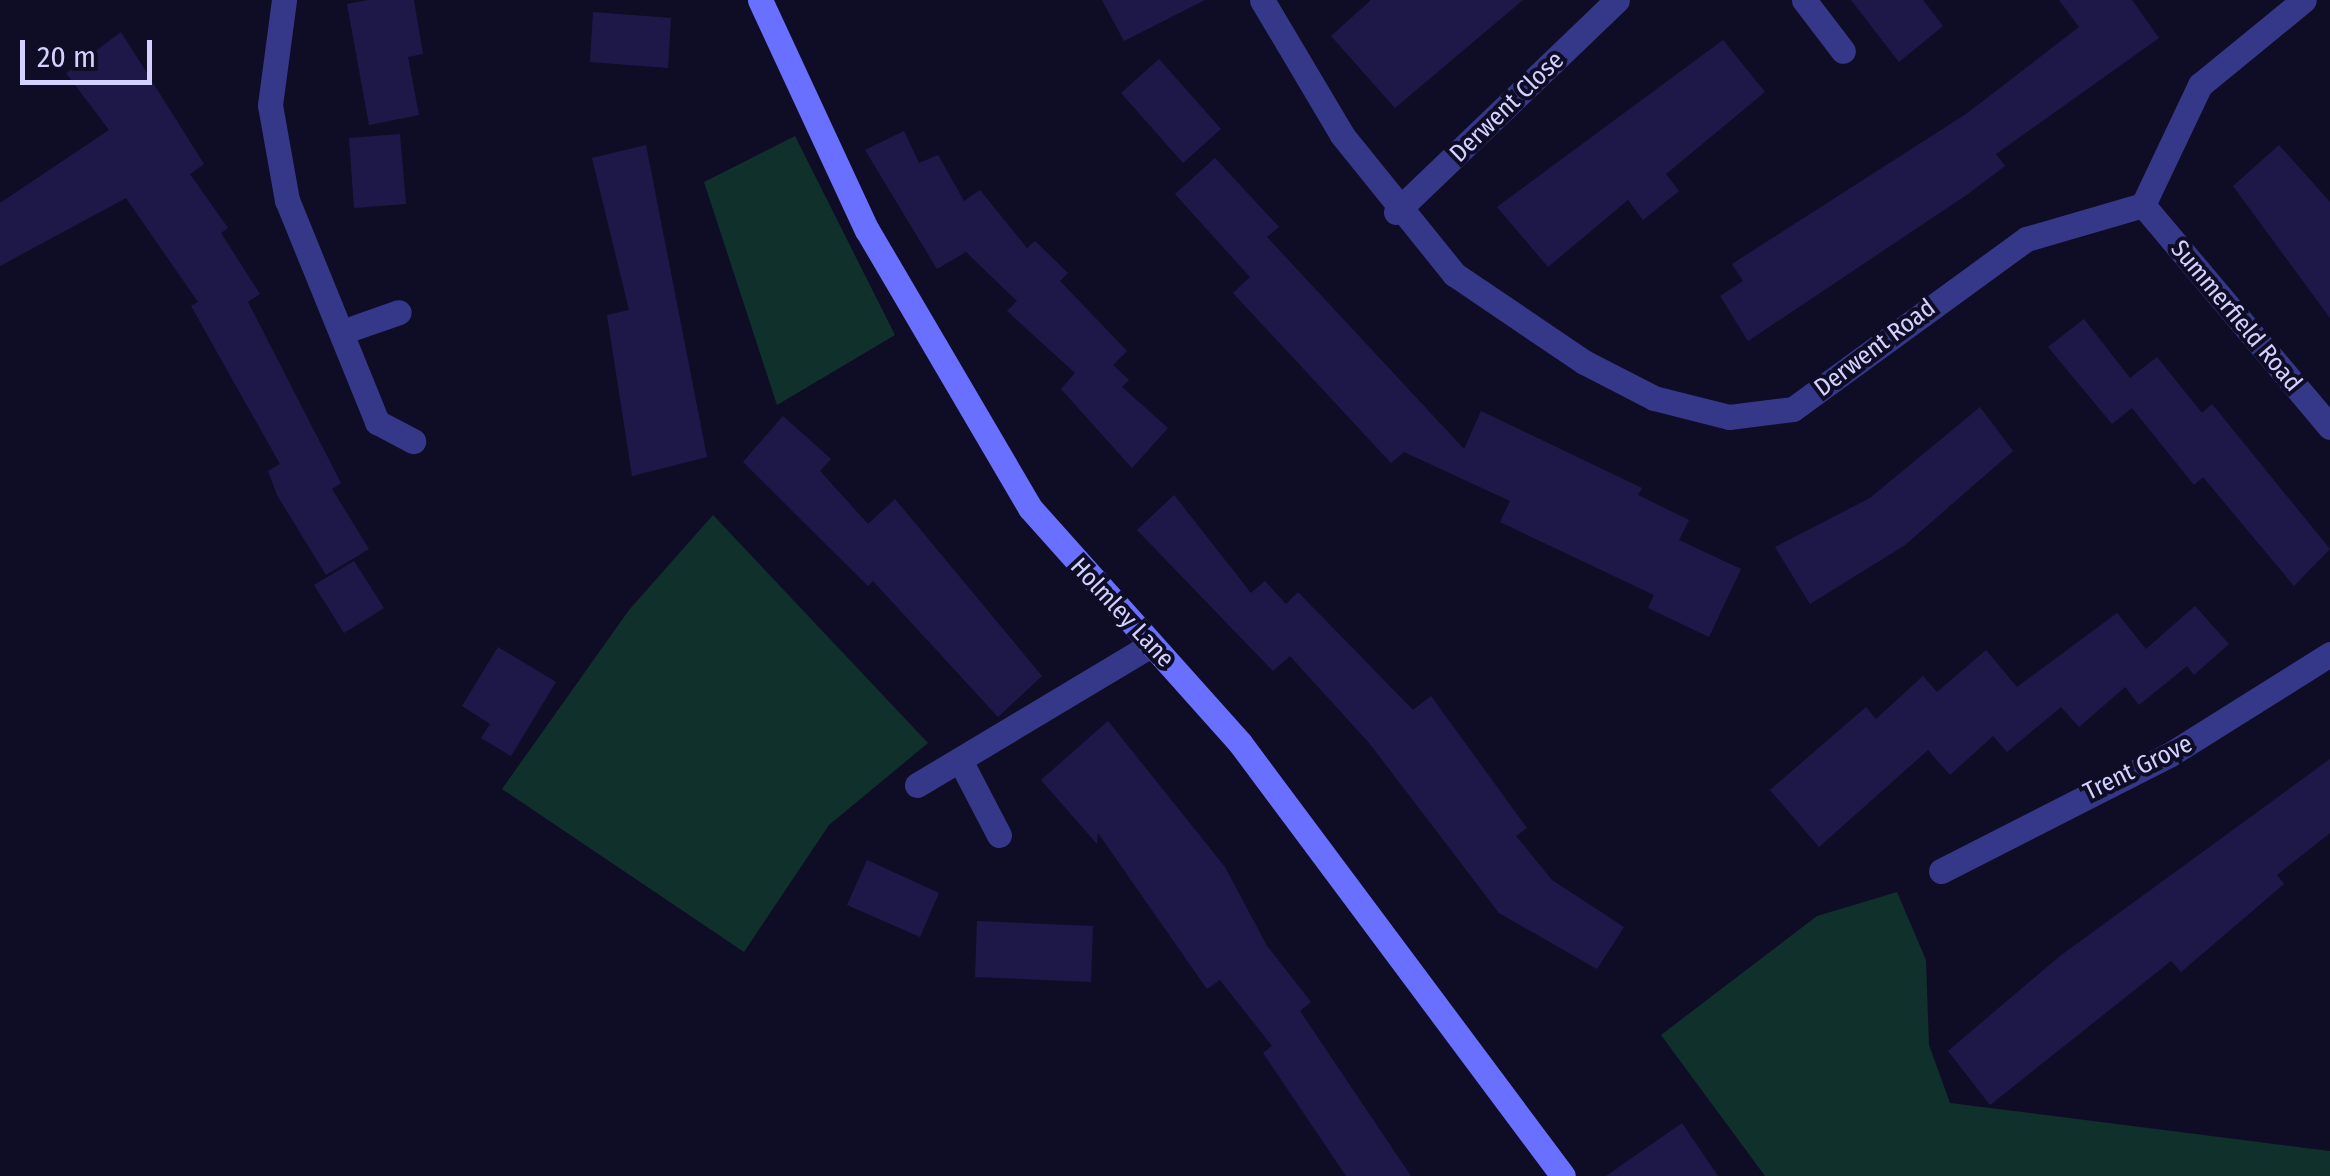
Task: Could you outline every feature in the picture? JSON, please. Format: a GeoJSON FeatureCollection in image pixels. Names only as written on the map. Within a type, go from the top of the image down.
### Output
{"type":"FeatureCollection","features":[{"type":"Feature","properties":{"kind":"main road","name":"Holmley Lane"},"geometry":{"type":"LineString","coordinates":[[760,0],[867,230],[951,383],[1030,508],[1151,644],[1376,915],[1564,1176]]}},
{"type":"Feature","properties":{"kind":"street"},"geometry":{"type":"LineString","coordinates":[[284,0],[270,105],[274,151],[377,422],[413,440]]}},
{"type":"Feature","properties":{"kind":"street","name":"Derwent Road"},"geometry":{"type":"LineString","coordinates":[[1262,0],[1396,212],[1454,274],[1541,338],[1654,398],[1758,417],[1793,408],[1843,377],[2026,239],[2143,205]]}},
{"type":"Feature","properties":{"kind":"street","name":"Derwent Close"},"geometry":{"type":"LineString","coordinates":[[1396,212],[1617,0]]}},
{"type":"Feature","properties":{"kind":"street"},"geometry":{"type":"LineString","coordinates":[[1804,0],[1843,52]]}},
{"type":"Feature","properties":{"kind":"street"},"geometry":{"type":"LineString","coordinates":[[2143,205],[2200,85],[2304,0]]}},
{"type":"Feature","properties":{"kind":"street","name":"Summerfield Road"},"geometry":{"type":"LineString","coordinates":[[2143,205],[2330,427]]}},
{"type":"Feature","properties":{"kind":"street"},"geometry":{"type":"LineString","coordinates":[[342,332],[399,312]]}},
{"type":"Feature","properties":{"kind":"street"},"geometry":{"type":"LineString","coordinates":[[917,786],[962,764],[1151,644]]}},
{"type":"Feature","properties":{"kind":"street","name":"Trent Grove"},"geometry":{"type":"LineString","coordinates":[[1940,871],[2169,756],[2330,654]]}},
{"type":"Feature","properties":{"kind":"street"},"geometry":{"type":"LineString","coordinates":[[962,764],[999,835]]}},
{"type":"Feature","properties":{"kind":"green space"},"geometry":{"type":"Polygon","coordinates":[[[795,136],[895,335],[777,405],[704,182],[795,136]]]}},
{"type":"Feature","properties":{"kind":"green space"},"geometry":{"type":"Polygon","coordinates":[[[713,515],[928,743],[829,825],[744,952],[502,789],[629,610],[713,515]]]}},
{"type":"Feature","properties":{"kind":"green space"},"geometry":{"type":"Polygon","coordinates":[[[1897,892],[1926,960],[1929,1045],[1950,1103],[2330,1151],[2330,1176],[1765,1176],[1661,1035],[1817,916],[1897,892]]]}},
{"type":"Feature","properties":{"kind":"building"},"geometry":{"type":"Polygon","coordinates":[[[414,0],[423,54],[408,57],[419,115],[369,125],[347,4],[414,0]]]}},
{"type":"Feature","properties":{"kind":"building"},"geometry":{"type":"Polygon","coordinates":[[[1102,0],[1205,0],[1124,41],[1102,0]]]}},
{"type":"Feature","properties":{"kind":"building"},"geometry":{"type":"Polygon","coordinates":[[[1371,0],[1523,0],[1395,108],[1331,36],[1371,0]]]}},
{"type":"Feature","properties":{"kind":"building"},"geometry":{"type":"Polygon","coordinates":[[[1851,0],[1923,0],[1943,26],[1899,62],[1851,0]]]}},
{"type":"Feature","properties":{"kind":"building"},"geometry":{"type":"Polygon","coordinates":[[[2059,0],[2132,0],[2159,38],[1996,154],[2005,166],[1968,194],[1748,341],[1720,296],[1743,281],[1732,264],[1966,114],[2079,27],[2059,0]]]}},
{"type":"Feature","properties":{"kind":"building"},"geometry":{"type":"Polygon","coordinates":[[[593,12],[671,18],[668,68],[590,62],[593,12]]]}},
{"type":"Feature","properties":{"kind":"building"},"geometry":{"type":"Polygon","coordinates":[[[121,32],[204,164],[190,174],[228,228],[221,233],[260,294],[248,302],[341,483],[332,489],[369,549],[326,575],[277,495],[268,471],[280,464],[191,306],[198,302],[126,198],[0,266],[0,203],[109,130],[66,73],[121,32]]]}},
{"type":"Feature","properties":{"kind":"building"},"geometry":{"type":"Polygon","coordinates":[[[1723,40],[1765,92],[1666,174],[1679,191],[1643,220],[1628,200],[1548,267],[1497,207],[1723,40]]]}},
{"type":"Feature","properties":{"kind":"building"},"geometry":{"type":"Polygon","coordinates":[[[1159,59],[1221,129],[1183,163],[1121,93],[1159,59]]]}},
{"type":"Feature","properties":{"kind":"building"},"geometry":{"type":"Polygon","coordinates":[[[904,131],[919,163],[938,155],[964,201],[980,190],[1027,248],[1035,241],[1068,273],[1060,281],[1127,351],[1113,365],[1129,380],[1122,387],[1168,428],[1132,468],[1061,389],[1075,373],[1007,311],[1017,301],[966,252],[937,269],[865,150],[904,131]]]}},
{"type":"Feature","properties":{"kind":"building"},"geometry":{"type":"Polygon","coordinates":[[[400,134],[406,204],[354,208],[349,138],[400,134]]]}},
{"type":"Feature","properties":{"kind":"building"},"geometry":{"type":"Polygon","coordinates":[[[646,145],[707,457],[632,476],[607,315],[629,310],[592,158],[646,145]]]}},
{"type":"Feature","properties":{"kind":"building"},"geometry":{"type":"Polygon","coordinates":[[[2279,145],[2330,202],[2330,318],[2233,186],[2279,145]]]}},
{"type":"Feature","properties":{"kind":"building"},"geometry":{"type":"Polygon","coordinates":[[[1215,158],[1279,227],[1267,237],[1464,449],[1481,411],[1642,488],[1638,495],[1689,520],[1679,540],[1741,569],[1709,637],[1648,608],[1654,595],[1500,522],[1510,501],[1404,452],[1391,463],[1233,293],[1250,277],[1175,194],[1215,158]]]}},
{"type":"Feature","properties":{"kind":"building"},"geometry":{"type":"Polygon","coordinates":[[[2084,319],[2130,378],[2157,357],[2202,413],[2212,404],[2330,549],[2294,586],[2203,477],[2194,485],[2132,408],[2112,424],[2048,347],[2084,319]]]}},
{"type":"Feature","properties":{"kind":"building"},"geometry":{"type":"Polygon","coordinates":[[[1980,407],[2013,451],[1905,545],[1810,604],[1775,547],[1870,498],[1980,407]]]}},
{"type":"Feature","properties":{"kind":"building"},"geometry":{"type":"Polygon","coordinates":[[[783,416],[831,459],[820,471],[868,524],[895,499],[1042,676],[998,717],[873,581],[868,586],[743,462],[783,416]]]}},
{"type":"Feature","properties":{"kind":"building"},"geometry":{"type":"Polygon","coordinates":[[[1174,495],[1251,593],[1265,581],[1286,604],[1298,592],[1413,710],[1431,696],[1527,828],[1516,836],[1552,880],[1624,927],[1597,969],[1499,913],[1370,744],[1290,656],[1273,671],[1137,530],[1174,495]]]}},
{"type":"Feature","properties":{"kind":"building"},"geometry":{"type":"Polygon","coordinates":[[[354,561],[384,608],[344,633],[314,585],[354,561]]]}},
{"type":"Feature","properties":{"kind":"building"},"geometry":{"type":"Polygon","coordinates":[[[2195,606],[2229,644],[2194,675],[2187,666],[2139,705],[2125,687],[2079,727],[2061,707],[2007,752],[1993,736],[1950,775],[1928,750],[1819,847],[1770,790],[1866,707],[1876,719],[1923,676],[1937,692],[1986,650],[2017,687],[2117,613],[2146,649],[2195,606]]]}},
{"type":"Feature","properties":{"kind":"building"},"geometry":{"type":"Polygon","coordinates":[[[498,647],[556,682],[511,756],[481,738],[490,724],[462,706],[498,647]]]}},
{"type":"Feature","properties":{"kind":"building"},"geometry":{"type":"Polygon","coordinates":[[[1108,721],[1225,867],[1267,946],[1311,1002],[1300,1011],[1411,1176],[1346,1176],[1263,1053],[1272,1046],[1220,980],[1207,989],[1098,833],[1097,844],[1041,780],[1108,721]]]}},
{"type":"Feature","properties":{"kind":"building"},"geometry":{"type":"Polygon","coordinates":[[[2330,759],[2330,833],[2277,875],[2284,884],[2181,972],[2171,961],[1990,1105],[1948,1051],[2060,956],[2330,759]]]}},
{"type":"Feature","properties":{"kind":"building"},"geometry":{"type":"Polygon","coordinates":[[[867,860],[939,893],[920,937],[847,905],[867,860]]]}},
{"type":"Feature","properties":{"kind":"building"},"geometry":{"type":"Polygon","coordinates":[[[977,921],[1093,926],[1091,982],[975,977],[977,921]]]}},
{"type":"Feature","properties":{"kind":"building"},"geometry":{"type":"Polygon","coordinates":[[[1682,1123],[1718,1176],[1606,1176],[1682,1123]]]}}]}
